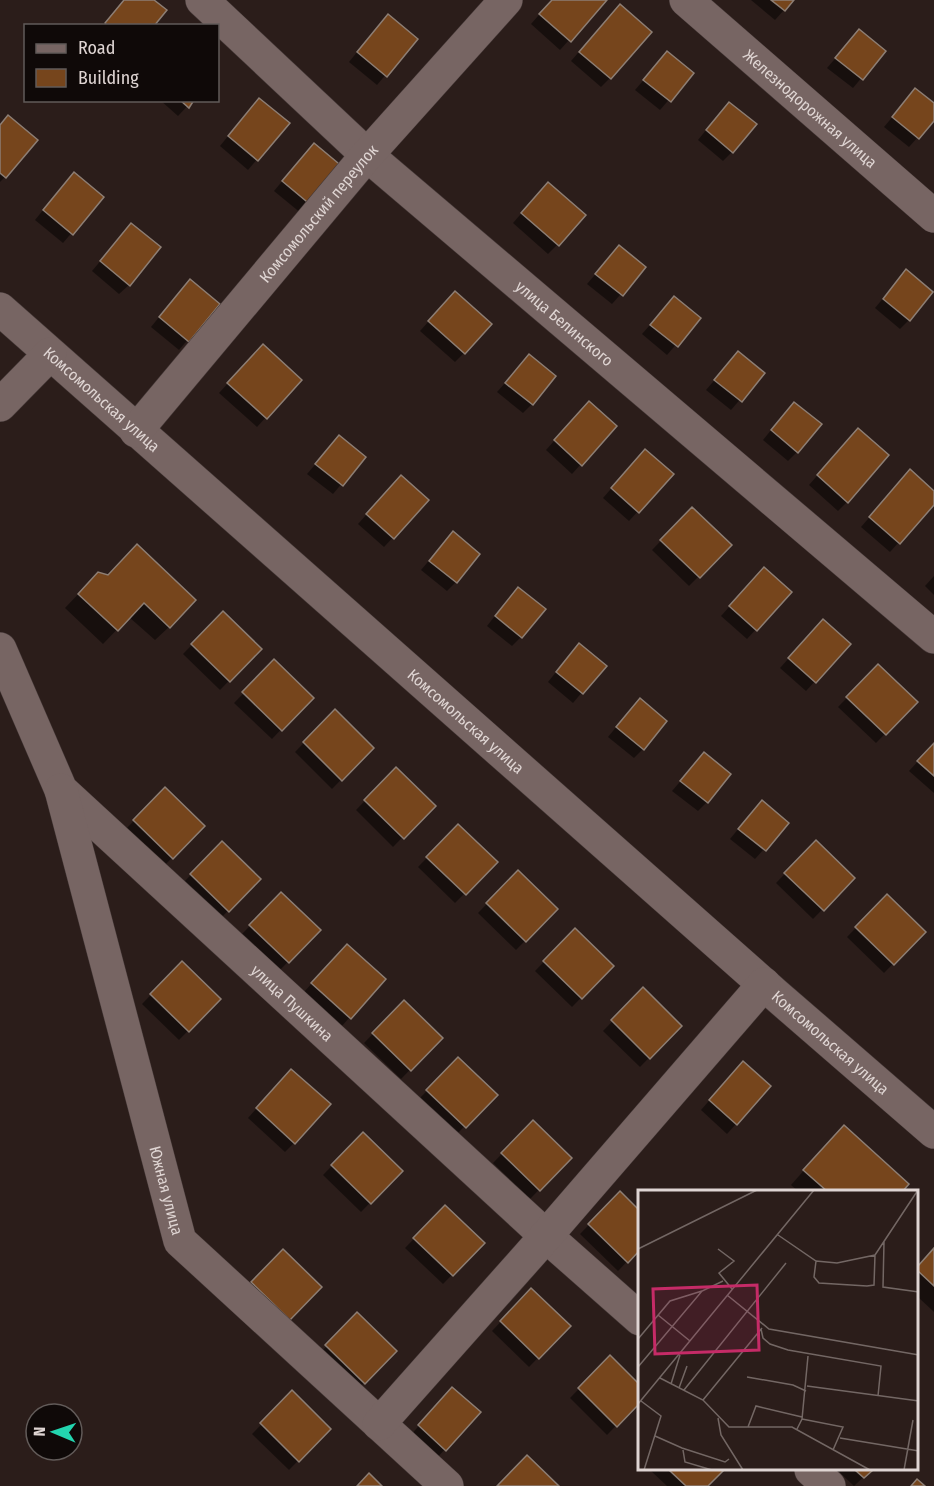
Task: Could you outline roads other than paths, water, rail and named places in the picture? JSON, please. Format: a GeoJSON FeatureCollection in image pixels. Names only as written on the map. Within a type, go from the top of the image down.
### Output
{"type":"FeatureCollection","features":[{"type":"Feature","properties":{"kind":"street","name":"улица Белинского"},"geometry":{"type":"LineString","coordinates":[[202,0],[367,155],[934,637]]}},
{"type":"Feature","properties":{"kind":"street","name":"Комсомольский переулок"},"geometry":{"type":"LineString","coordinates":[[136,431],[367,155],[506,0]]}},
{"type":"Feature","properties":{"kind":"street","name":"Железнодорожная улица"},"geometry":{"type":"LineString","coordinates":[[686,0],[934,216]]}},
{"type":"Feature","properties":{"kind":"street","name":"Комсомольская улица"},"geometry":{"type":"LineString","coordinates":[[0,309],[934,1132]]}},
{"type":"Feature","properties":{"kind":"street"},"geometry":{"type":"LineString","coordinates":[[0,405],[50,354]]}},
{"type":"Feature","properties":{"kind":"street","name":"улица Пушкина"},"geometry":{"type":"LineString","coordinates":[[0,649],[61,790],[546,1236],[638,1316]]}},
{"type":"Feature","properties":{"kind":"street","name":"Южная улица"},"geometry":{"type":"LineString","coordinates":[[61,790],[180,1241],[447,1486]]}},
{"type":"Feature","properties":{"kind":"street"},"geometry":{"type":"LineString","coordinates":[[379,1424],[546,1236],[764,984]]}},
{"type":"Feature","properties":{"kind":"street"},"geometry":{"type":"LineString","coordinates":[[877,1084],[934,1108]]}},
{"type":"Feature","properties":{"kind":"street"},"geometry":{"type":"LineString","coordinates":[[812,1471],[830,1486]]}}]}
